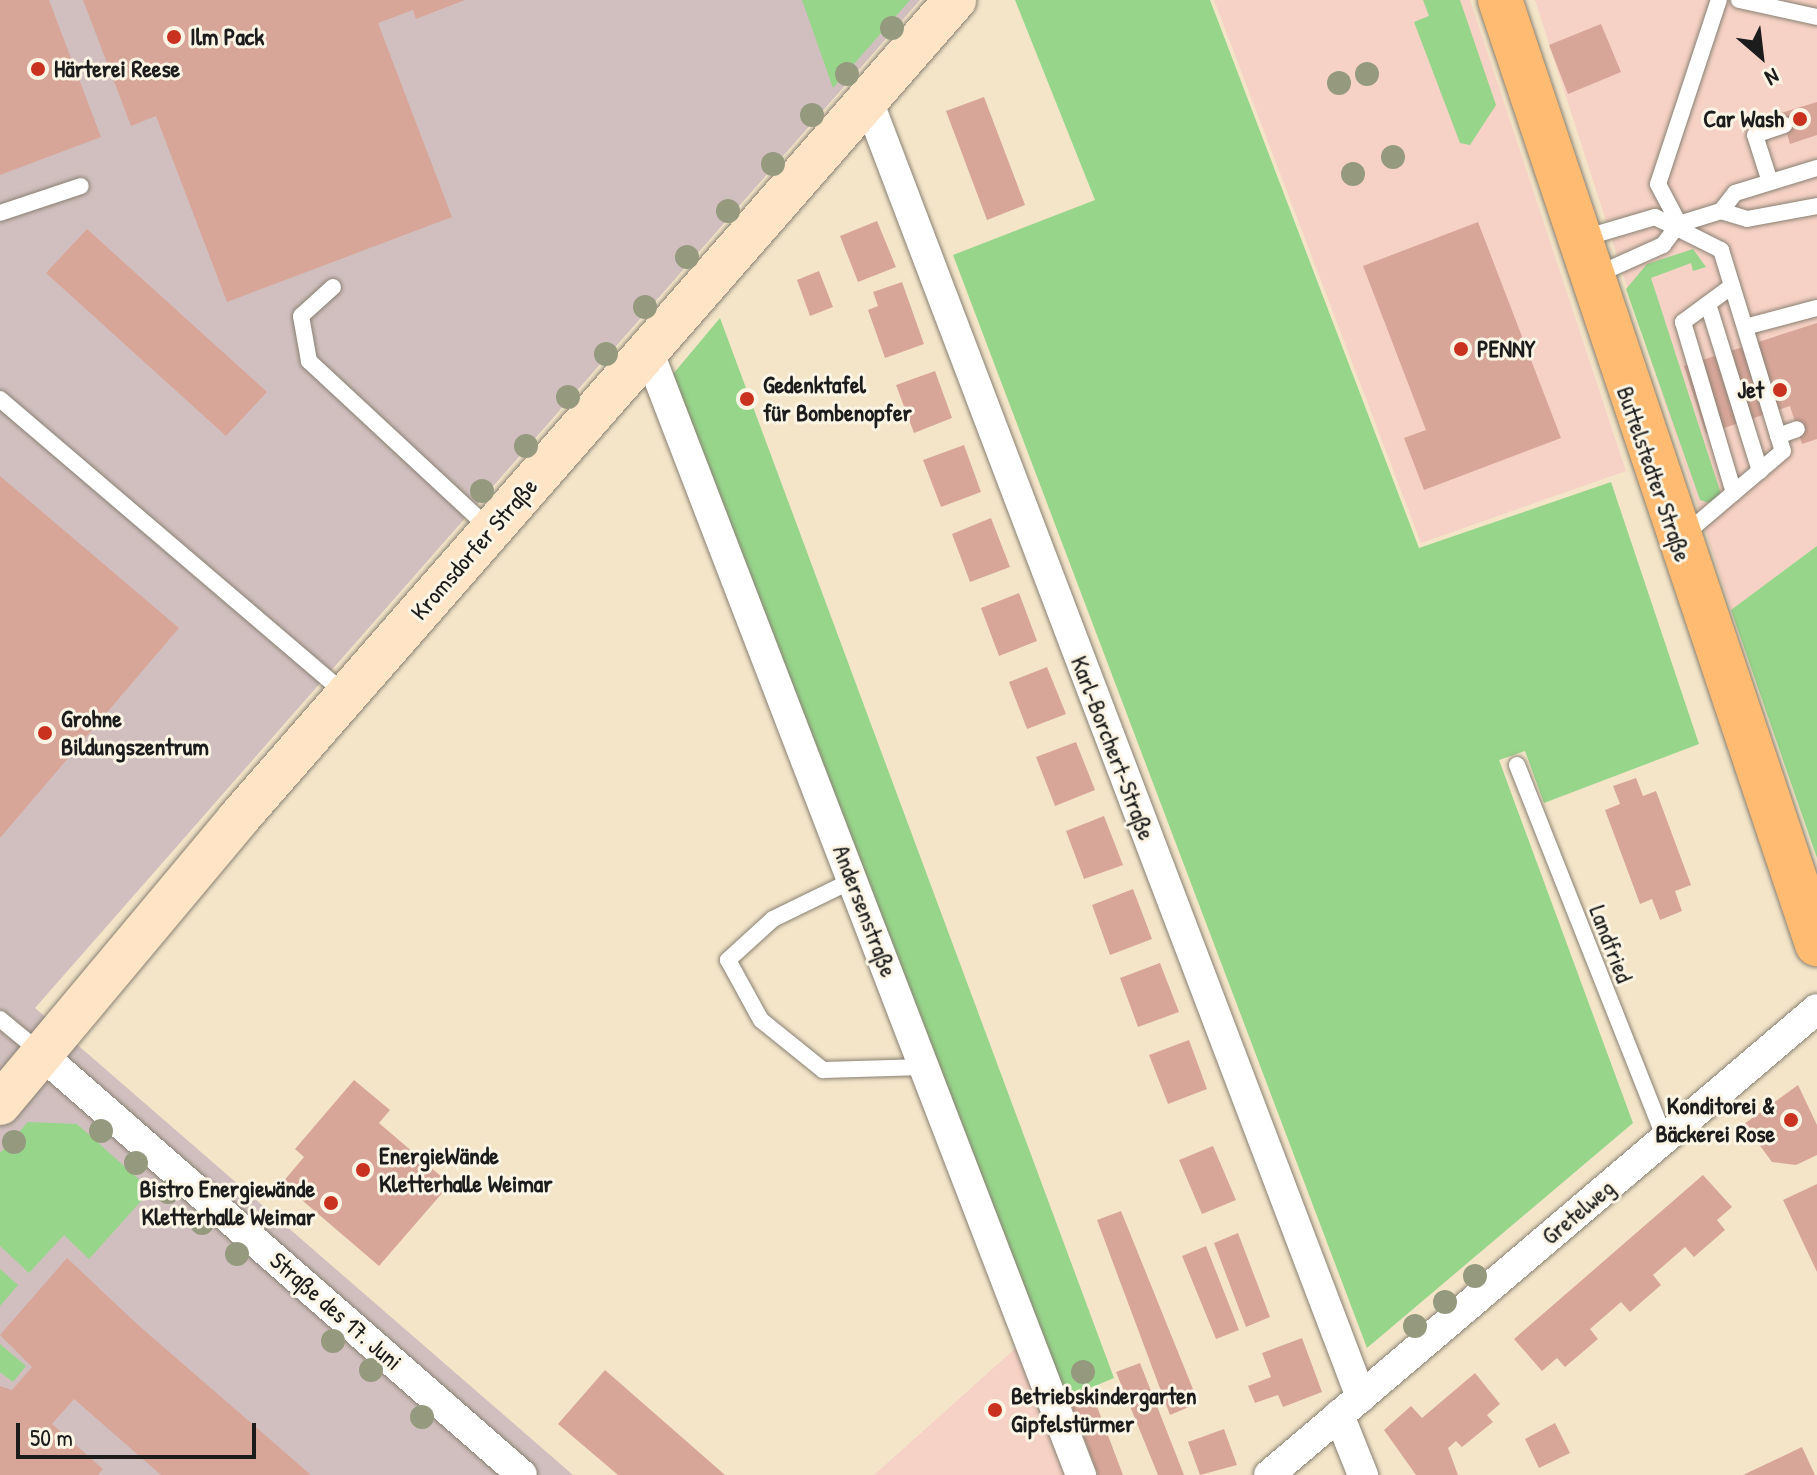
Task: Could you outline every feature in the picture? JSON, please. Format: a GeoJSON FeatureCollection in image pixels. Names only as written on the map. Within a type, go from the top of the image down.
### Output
{"type":"FeatureCollection","features":[{"type":"Feature","properties":{"kind":"main road","name":"Buttelstedter Straße"},"geometry":{"type":"LineString","coordinates":[[1500,0],[1677,541],[1817,944]]}},
{"type":"Feature","properties":{"kind":"street","name":"Kromsdorfer Straße"},"geometry":{"type":"LineString","coordinates":[[0,1104],[647,348],[955,0]]}},
{"type":"Feature","properties":{"kind":"street","name":"Karl-Borchert-Straße"},"geometry":{"type":"LineString","coordinates":[[867,98],[1350,1406],[1363,1475]]}},
{"type":"Feature","properties":{"kind":"street","name":"Andersenstraße"},"geometry":{"type":"LineString","coordinates":[[647,348],[1081,1475]]}},
{"type":"Feature","properties":{"kind":"street","name":"Gretelweg"},"geometry":{"type":"LineString","coordinates":[[1350,1406],[1817,1009]]}},
{"type":"Feature","properties":{"kind":"street","name":"Straße des 17. Juni"},"geometry":{"type":"LineString","coordinates":[[41,1054],[522,1475]]}},
{"type":"Feature","properties":{"kind":"street"},"geometry":{"type":"LineString","coordinates":[[1269,1475],[1350,1406]]}},
{"type":"Feature","properties":{"kind":"lane"},"geometry":{"type":"LineString","coordinates":[[1679,224],[1658,184],[1719,0]]}},
{"type":"Feature","properties":{"kind":"lane"},"geometry":{"type":"LineString","coordinates":[[1739,0],[1817,17]]}},
{"type":"Feature","properties":{"kind":"lane"},"geometry":{"type":"LineString","coordinates":[[1770,182],[1755,135],[1784,125]]}},
{"type":"Feature","properties":{"kind":"lane"},"geometry":{"type":"LineString","coordinates":[[1721,211],[1735,193],[1817,168]]}},
{"type":"Feature","properties":{"kind":"lane"},"geometry":{"type":"LineString","coordinates":[[0,213],[81,186]]}},
{"type":"Feature","properties":{"kind":"lane"},"geometry":{"type":"LineString","coordinates":[[1583,259],[1663,245],[1679,224],[1721,211],[1747,219],[1817,206]]}},
{"type":"Feature","properties":{"kind":"lane"},"geometry":{"type":"LineString","coordinates":[[1583,259],[1655,217],[1679,224],[1721,250],[1783,451],[1677,541]]}},
{"type":"Feature","properties":{"kind":"lane"},"geometry":{"type":"LineString","coordinates":[[1732,286],[1683,322],[1734,493]]}},
{"type":"Feature","properties":{"kind":"lane"},"geometry":{"type":"LineString","coordinates":[[333,287],[301,316],[309,361],[491,530]]}},
{"type":"Feature","properties":{"kind":"lane"},"geometry":{"type":"LineString","coordinates":[[1708,304],[1760,471]]}},
{"type":"Feature","properties":{"kind":"lane"},"geometry":{"type":"LineString","coordinates":[[1745,327],[1817,308]]}},
{"type":"Feature","properties":{"kind":"lane"},"geometry":{"type":"LineString","coordinates":[[0,399],[347,695]]}},
{"type":"Feature","properties":{"kind":"lane"},"geometry":{"type":"LineString","coordinates":[[1778,436],[1797,429]]}},
{"type":"Feature","properties":{"kind":"lane","name":"Landfried"},"geometry":{"type":"LineString","coordinates":[[1517,765],[1665,1138]]}},
{"type":"Feature","properties":{"kind":"lane"},"geometry":{"type":"LineString","coordinates":[[853,880],[773,919],[728,960],[761,1020],[823,1070],[925,1067]]}},
{"type":"Feature","properties":{"kind":"lane"},"geometry":{"type":"LineString","coordinates":[[0,1019],[41,1054]]}},
{"type":"Feature","properties":{"kind":"shaded area"},"geometry":{"type":"Polygon","coordinates":[[[0,0],[920,0],[35,1008],[573,1475],[0,1475],[0,0]]]}},
{"type":"Feature","properties":{"kind":"shaded area"},"geometry":{"type":"Polygon","coordinates":[[[1214,0],[1470,0],[1626,471],[1421,543],[1214,0]]]}},
{"type":"Feature","properties":{"kind":"shaded area"},"geometry":{"type":"Polygon","coordinates":[[[1535,0],[1817,0],[1817,546],[1731,610],[1535,0]]]}},
{"type":"Feature","properties":{"kind":"shaded area","name":"Betriebskindergarten Gipfelstürmer"},"geometry":{"type":"Polygon","coordinates":[[[1019,1345],[1068,1475],[874,1475],[1019,1345]]]}},
{"type":"Feature","properties":{"kind":"green space"},"geometry":{"type":"Polygon","coordinates":[[[802,0],[910,0],[833,88],[802,0]]]}},
{"type":"Feature","properties":{"kind":"green space"},"geometry":{"type":"Polygon","coordinates":[[[1015,0],[1210,0],[1419,548],[1611,482],[1699,744],[1544,803],[1525,751],[1499,760],[1633,1123],[1367,1348],[953,255],[1095,200],[1015,0]]]}},
{"type":"Feature","properties":{"kind":"green space"},"geometry":{"type":"Polygon","coordinates":[[[1423,0],[1460,0],[1496,105],[1470,145],[1460,143],[1414,22],[1429,16],[1423,0]]]}},
{"type":"Feature","properties":{"kind":"green space"},"geometry":{"type":"Polygon","coordinates":[[[1693,249],[1706,267],[1693,271],[1691,263],[1651,278],[1721,494],[1709,503],[1700,500],[1626,289],[1647,264],[1693,249]]]}},
{"type":"Feature","properties":{"kind":"green space"},"geometry":{"type":"Polygon","coordinates":[[[720,318],[1114,1378],[1054,1403],[663,386],[720,318]]]}},
{"type":"Feature","properties":{"kind":"green space"},"geometry":{"type":"Polygon","coordinates":[[[1817,546],[1817,858],[1731,610],[1817,546]]]}},
{"type":"Feature","properties":{"kind":"green space"},"geometry":{"type":"Polygon","coordinates":[[[28,1122],[77,1124],[151,1190],[89,1259],[64,1235],[29,1273],[0,1246],[0,1153],[28,1122]]]}},
{"type":"Feature","properties":{"kind":"green space"},"geometry":{"type":"Polygon","coordinates":[[[0,1269],[18,1285],[0,1306],[0,1269]]]}},
{"type":"Feature","properties":{"kind":"green space"},"geometry":{"type":"Polygon","coordinates":[[[0,1344],[26,1366],[13,1382],[0,1372],[0,1344]]]}},
{"type":"Feature","properties":{"kind":"building","name":"Härterei Reese"},"geometry":{"type":"Polygon","coordinates":[[[0,0],[49,0],[101,137],[0,175],[0,0]]]}},
{"type":"Feature","properties":{"kind":"building"},"geometry":{"type":"Polygon","coordinates":[[[83,0],[465,0],[416,19],[413,10],[378,23],[452,217],[227,302],[156,116],[131,126],[83,0]]]}},
{"type":"Feature","properties":{"kind":"building"},"geometry":{"type":"Polygon","coordinates":[[[1601,24],[1621,72],[1568,94],[1549,45],[1601,24]]]}},
{"type":"Feature","properties":{"kind":"building"},"geometry":{"type":"Polygon","coordinates":[[[984,97],[1025,205],[987,220],[946,111],[984,97]]]}},
{"type":"Feature","properties":{"kind":"building","name":"Car Wash"},"geometry":{"type":"Polygon","coordinates":[[[1817,102],[1817,135],[1790,144],[1781,113],[1817,102]]]}},
{"type":"Feature","properties":{"kind":"building"},"geometry":{"type":"Polygon","coordinates":[[[877,221],[896,267],[858,282],[840,236],[877,221]]]}},
{"type":"Feature","properties":{"kind":"building"},"geometry":{"type":"Polygon","coordinates":[[[1478,222],[1561,438],[1424,490],[1404,438],[1426,430],[1363,266],[1478,222]]]}},
{"type":"Feature","properties":{"kind":"building"},"geometry":{"type":"Polygon","coordinates":[[[87,229],[267,392],[226,436],[46,273],[87,229]]]}},
{"type":"Feature","properties":{"kind":"building"},"geometry":{"type":"Polygon","coordinates":[[[819,271],[833,307],[810,316],[797,280],[819,271]]]}},
{"type":"Feature","properties":{"kind":"building"},"geometry":{"type":"Polygon","coordinates":[[[902,282],[924,344],[885,358],[868,310],[878,306],[873,292],[902,282]]]}},
{"type":"Feature","properties":{"kind":"building"},"geometry":{"type":"Polygon","coordinates":[[[1817,323],[1817,439],[1802,444],[1790,406],[1706,434],[1684,366],[1817,323]]]}},
{"type":"Feature","properties":{"kind":"building"},"geometry":{"type":"Polygon","coordinates":[[[935,371],[952,418],[914,433],[896,385],[935,371]]]}},
{"type":"Feature","properties":{"kind":"building"},"geometry":{"type":"Polygon","coordinates":[[[964,445],[981,492],[941,507],[923,460],[964,445]]]}},
{"type":"Feature","properties":{"kind":"building","name":"Grohne Bildungszentrum"},"geometry":{"type":"Polygon","coordinates":[[[0,476],[179,628],[0,838],[0,476]]]}},
{"type":"Feature","properties":{"kind":"building"},"geometry":{"type":"Polygon","coordinates":[[[991,518],[1010,567],[970,582],[952,534],[991,518]]]}},
{"type":"Feature","properties":{"kind":"building"},"geometry":{"type":"Polygon","coordinates":[[[1019,593],[1037,641],[999,656],[981,608],[1019,593]]]}},
{"type":"Feature","properties":{"kind":"building"},"geometry":{"type":"Polygon","coordinates":[[[1047,667],[1066,714],[1027,729],[1009,682],[1047,667]]]}},
{"type":"Feature","properties":{"kind":"building"},"geometry":{"type":"Polygon","coordinates":[[[1076,742],[1095,790],[1055,806],[1036,757],[1076,742]]]}},
{"type":"Feature","properties":{"kind":"building"},"geometry":{"type":"Polygon","coordinates":[[[1636,778],[1643,796],[1656,791],[1691,885],[1675,891],[1682,911],[1660,920],[1652,899],[1640,904],[1605,810],[1620,804],[1613,786],[1636,778]]]}},
{"type":"Feature","properties":{"kind":"building"},"geometry":{"type":"Polygon","coordinates":[[[1104,816],[1123,865],[1084,879],[1066,831],[1104,816]]]}},
{"type":"Feature","properties":{"kind":"building"},"geometry":{"type":"Polygon","coordinates":[[[1133,889],[1152,939],[1110,955],[1092,905],[1133,889]]]}},
{"type":"Feature","properties":{"kind":"building"},"geometry":{"type":"Polygon","coordinates":[[[1160,963],[1179,1012],[1138,1027],[1120,978],[1160,963]]]}},
{"type":"Feature","properties":{"kind":"building"},"geometry":{"type":"Polygon","coordinates":[[[1189,1040],[1207,1089],[1168,1104],[1149,1055],[1189,1040]]]}},
{"type":"Feature","properties":{"kind":"building","name":"EnergieWände Kletterhalle Weimar"},"geometry":{"type":"Polygon","coordinates":[[[354,1080],[390,1110],[379,1123],[450,1184],[379,1266],[282,1183],[304,1157],[295,1149],[354,1080]]]}},
{"type":"Feature","properties":{"kind":"building"},"geometry":{"type":"Polygon","coordinates":[[[1798,1085],[1817,1125],[1817,1155],[1796,1165],[1772,1162],[1744,1124],[1798,1085]]]}},
{"type":"Feature","properties":{"kind":"building"},"geometry":{"type":"Polygon","coordinates":[[[1213,1146],[1236,1200],[1202,1214],[1179,1160],[1213,1146]]]}},
{"type":"Feature","properties":{"kind":"building"},"geometry":{"type":"Polygon","coordinates":[[[1703,1175],[1732,1207],[1717,1220],[1725,1230],[1694,1257],[1685,1247],[1653,1275],[1661,1285],[1630,1312],[1621,1302],[1590,1329],[1598,1339],[1565,1367],[1557,1358],[1542,1371],[1514,1339],[1703,1175]]]}},
{"type":"Feature","properties":{"kind":"building"},"geometry":{"type":"Polygon","coordinates":[[[1817,1184],[1817,1272],[1783,1200],[1817,1184]]]}},
{"type":"Feature","properties":{"kind":"building"},"geometry":{"type":"Polygon","coordinates":[[[1121,1211],[1195,1394],[1189,1407],[1170,1415],[1097,1220],[1121,1211]]]}},
{"type":"Feature","properties":{"kind":"building"},"geometry":{"type":"Polygon","coordinates":[[[1238,1233],[1270,1317],[1246,1327],[1214,1243],[1238,1233]]]}},
{"type":"Feature","properties":{"kind":"building"},"geometry":{"type":"Polygon","coordinates":[[[1206,1246],[1239,1330],[1216,1339],[1182,1256],[1206,1246]]]}},
{"type":"Feature","properties":{"kind":"building"},"geometry":{"type":"Polygon","coordinates":[[[67,1258],[137,1324],[311,1475],[161,1475],[74,1399],[52,1424],[103,1469],[98,1475],[0,1475],[0,1386],[12,1390],[32,1367],[0,1335],[67,1258]]]}},
{"type":"Feature","properties":{"kind":"building"},"geometry":{"type":"Polygon","coordinates":[[[1302,1338],[1322,1392],[1283,1407],[1278,1395],[1255,1403],[1248,1386],[1271,1377],[1262,1353],[1302,1338]]]}},
{"type":"Feature","properties":{"kind":"building"},"geometry":{"type":"Polygon","coordinates":[[[1140,1363],[1184,1475],[1158,1475],[1116,1372],[1140,1363]]]}},
{"type":"Feature","properties":{"kind":"building"},"geometry":{"type":"Polygon","coordinates":[[[605,1370],[725,1475],[618,1475],[558,1424],[605,1370]]]}},
{"type":"Feature","properties":{"kind":"building"},"geometry":{"type":"Polygon","coordinates":[[[1475,1373],[1500,1404],[1487,1415],[1493,1422],[1462,1447],[1456,1441],[1448,1448],[1458,1475],[1416,1475],[1384,1430],[1411,1406],[1422,1418],[1475,1373]]]}},
{"type":"Feature","properties":{"kind":"building"},"geometry":{"type":"Polygon","coordinates":[[[1090,1388],[1123,1475],[1098,1475],[1068,1396],[1090,1388]]]}},
{"type":"Feature","properties":{"kind":"building"},"geometry":{"type":"Polygon","coordinates":[[[1555,1423],[1570,1453],[1539,1468],[1525,1439],[1555,1423]]]}},
{"type":"Feature","properties":{"kind":"building"},"geometry":{"type":"Polygon","coordinates":[[[1224,1429],[1237,1465],[1200,1475],[1188,1442],[1224,1429]]]}},
{"type":"Feature","properties":{"kind":"building"},"geometry":{"type":"Polygon","coordinates":[[[1802,1447],[1815,1475],[1743,1475],[1802,1447]]]}},
{"type":"Feature","properties":{"kind":"place","name":"Ilm Pack"},"geometry":{"type":"Point","coordinates":[174,37]}},
{"type":"Feature","properties":{"kind":"place","name":"Härterei Reese"},"geometry":{"type":"Point","coordinates":[38,69]}},
{"type":"Feature","properties":{"kind":"place","name":"Car Wash"},"geometry":{"type":"Point","coordinates":[1800,119]}},
{"type":"Feature","properties":{"kind":"place","name":"PENNY"},"geometry":{"type":"Point","coordinates":[1461,349]}},
{"type":"Feature","properties":{"kind":"place","name":"Jet"},"geometry":{"type":"Point","coordinates":[1780,390]}},
{"type":"Feature","properties":{"kind":"place","name":"Gedenktafel für Bombenopfer"},"geometry":{"type":"Point","coordinates":[747,399]}},
{"type":"Feature","properties":{"kind":"place","name":"Grohne Bildungszentrum"},"geometry":{"type":"Point","coordinates":[45,733]}},
{"type":"Feature","properties":{"kind":"place","name":"Konditorei & Bäckerei Rose"},"geometry":{"type":"Point","coordinates":[1791,1120]}},
{"type":"Feature","properties":{"kind":"place","name":"EnergieWände Kletterhalle Weimar"},"geometry":{"type":"Point","coordinates":[363,1170]}},
{"type":"Feature","properties":{"kind":"place","name":"Bistro Energiewände Kletterhalle Weimar"},"geometry":{"type":"Point","coordinates":[331,1203]}},
{"type":"Feature","properties":{"kind":"place","name":"Betriebskindergarten Gipfelstürmer"},"geometry":{"type":"Point","coordinates":[995,1410]}}]}
